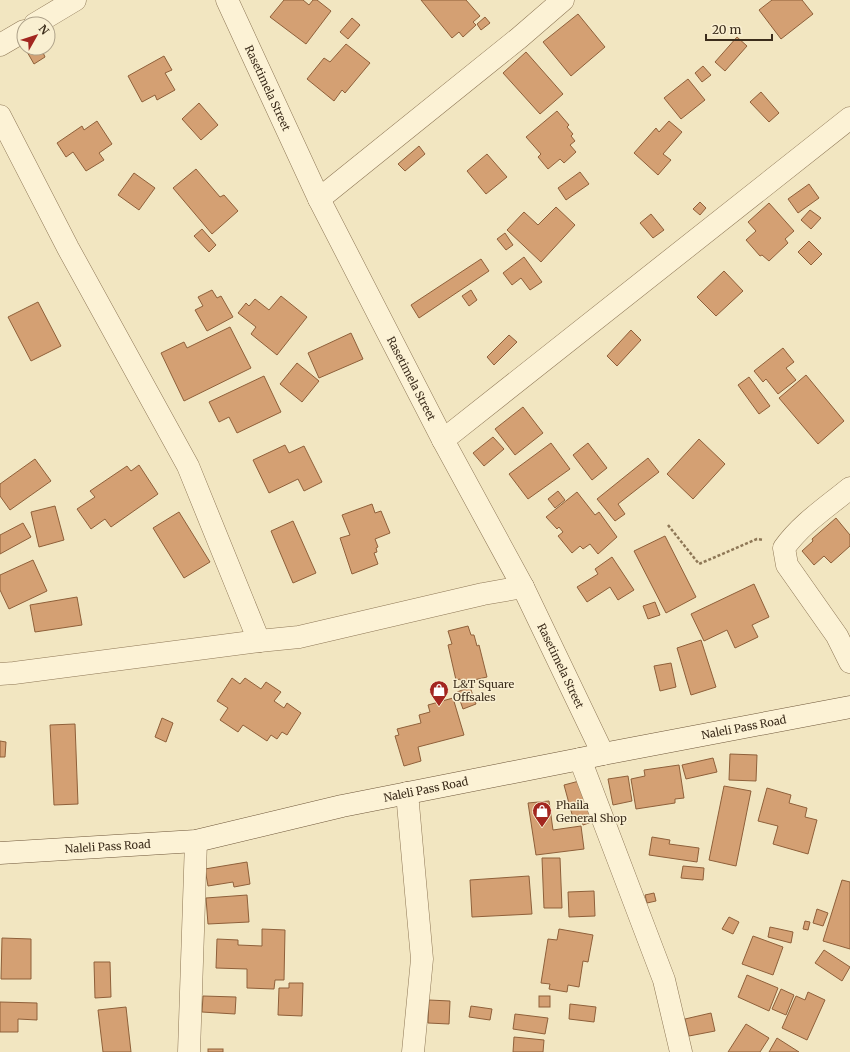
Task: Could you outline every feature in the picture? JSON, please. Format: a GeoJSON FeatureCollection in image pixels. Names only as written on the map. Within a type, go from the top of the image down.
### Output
{"type":"FeatureCollection","features":[{"type":"Feature","properties":{"kind":"street"},"geometry":{"type":"LineString","coordinates":[[48,16],[75,0]]}},
{"type":"Feature","properties":{"kind":"street","name":"Rasetimela Street"},"geometry":{"type":"LineString","coordinates":[[227,0],[319,199],[443,440],[523,587],[603,754]]}},
{"type":"Feature","properties":{"kind":"street"},"geometry":{"type":"LineString","coordinates":[[319,199],[563,0]]}},
{"type":"Feature","properties":{"kind":"street"},"geometry":{"type":"LineString","coordinates":[[0,45],[16,36]]}},
{"type":"Feature","properties":{"kind":"street"},"geometry":{"type":"LineString","coordinates":[[0,116],[68,248],[188,466],[258,641]]}},
{"type":"Feature","properties":{"kind":"street"},"geometry":{"type":"LineString","coordinates":[[443,440],[850,118]]}},
{"type":"Feature","properties":{"kind":"street"},"geometry":{"type":"LineString","coordinates":[[850,488],[802,527],[791,537],[784,548],[787,565],[837,636],[850,662]]}},
{"type":"Feature","properties":{"kind":"street"},"geometry":{"type":"LineString","coordinates":[[0,674],[258,641],[299,638],[483,594],[523,587]]}},
{"type":"Feature","properties":{"kind":"street","name":"Naleli Pass Road"},"geometry":{"type":"LineString","coordinates":[[0,853],[196,841],[342,806],[850,705]]}},
{"type":"Feature","properties":{"kind":"street"},"geometry":{"type":"LineString","coordinates":[[580,759],[664,980],[681,1052]]}},
{"type":"Feature","properties":{"kind":"street"},"geometry":{"type":"LineString","coordinates":[[408,793],[422,959],[413,1052]]}},
{"type":"Feature","properties":{"kind":"street"},"geometry":{"type":"LineString","coordinates":[[189,1052],[196,841]]}},
{"type":"Feature","properties":{"kind":"path"},"geometry":{"type":"LineString","coordinates":[[668,526],[699,564],[758,539],[772,541],[784,548]]}},
{"type":"Feature","properties":{"kind":"building"},"geometry":{"type":"Polygon","coordinates":[[[284,0],[303,0],[309,5],[313,0],[317,0],[331,11],[306,44],[270,17],[284,0]]]}},
{"type":"Feature","properties":{"kind":"building"},"geometry":{"type":"Polygon","coordinates":[[[421,0],[466,0],[480,16],[473,22],[476,25],[463,37],[459,32],[452,38],[421,0]]]}},
{"type":"Feature","properties":{"kind":"building"},"geometry":{"type":"Polygon","coordinates":[[[772,0],[802,0],[813,14],[781,39],[759,10],[772,0]]]}},
{"type":"Feature","properties":{"kind":"building"},"geometry":{"type":"Polygon","coordinates":[[[578,14],[605,47],[571,76],[543,42],[578,14]]]}},
{"type":"Feature","properties":{"kind":"building"},"geometry":{"type":"Polygon","coordinates":[[[485,17],[490,23],[481,30],[477,24],[485,17]]]}},
{"type":"Feature","properties":{"kind":"building"},"geometry":{"type":"Polygon","coordinates":[[[352,18],[360,25],[348,39],[340,32],[352,18]]]}},
{"type":"Feature","properties":{"kind":"building"},"geometry":{"type":"Polygon","coordinates":[[[737,37],[747,46],[725,71],[715,62],[737,37]]]}},
{"type":"Feature","properties":{"kind":"building"},"geometry":{"type":"Polygon","coordinates":[[[346,44],[370,63],[345,93],[342,90],[334,101],[307,79],[324,58],[330,62],[346,44]]]}},
{"type":"Feature","properties":{"kind":"building"},"geometry":{"type":"Polygon","coordinates":[[[526,52],[563,94],[540,114],[503,73],[526,52]]]}},
{"type":"Feature","properties":{"kind":"building"},"geometry":{"type":"Polygon","coordinates":[[[29,56],[45,56],[45,57],[34,64],[29,56]]]}},
{"type":"Feature","properties":{"kind":"building"},"geometry":{"type":"Polygon","coordinates":[[[164,56],[172,70],[165,73],[175,90],[157,100],[155,95],[142,102],[128,76],[164,56]]]}},
{"type":"Feature","properties":{"kind":"building"},"geometry":{"type":"Polygon","coordinates":[[[703,66],[711,75],[702,82],[695,73],[703,66]]]}},
{"type":"Feature","properties":{"kind":"building"},"geometry":{"type":"Polygon","coordinates":[[[688,79],[705,100],[681,119],[664,98],[688,79]]]}},
{"type":"Feature","properties":{"kind":"building"},"geometry":{"type":"Polygon","coordinates":[[[761,92],[779,113],[769,122],[750,102],[761,92]]]}},
{"type":"Feature","properties":{"kind":"building"},"geometry":{"type":"Polygon","coordinates":[[[199,103],[218,125],[201,140],[182,119],[199,103]]]}},
{"type":"Feature","properties":{"kind":"building"},"geometry":{"type":"Polygon","coordinates":[[[557,111],[569,125],[567,127],[573,134],[571,136],[575,141],[570,145],[576,152],[564,163],[560,159],[548,169],[538,157],[541,154],[526,137],[557,111]]]}},
{"type":"Feature","properties":{"kind":"building"},"geometry":{"type":"Polygon","coordinates":[[[97,121],[112,144],[99,153],[104,160],[86,171],[73,152],[66,157],[57,143],[82,126],[84,130],[97,121]]]}},
{"type":"Feature","properties":{"kind":"building"},"geometry":{"type":"Polygon","coordinates":[[[669,121],[682,132],[663,154],[671,160],[658,175],[634,153],[656,128],[659,132],[669,121]]]}},
{"type":"Feature","properties":{"kind":"building"},"geometry":{"type":"Polygon","coordinates":[[[419,146],[425,154],[405,171],[398,164],[419,146]]]}},
{"type":"Feature","properties":{"kind":"building"},"geometry":{"type":"Polygon","coordinates":[[[487,154],[507,177],[486,194],[467,171],[487,154]]]}},
{"type":"Feature","properties":{"kind":"building"},"geometry":{"type":"Polygon","coordinates":[[[196,169],[220,197],[224,195],[238,211],[212,234],[173,188],[196,169]]]}},
{"type":"Feature","properties":{"kind":"building"},"geometry":{"type":"Polygon","coordinates":[[[580,172],[589,184],[566,200],[558,188],[580,172]]]}},
{"type":"Feature","properties":{"kind":"building"},"geometry":{"type":"Polygon","coordinates":[[[134,173],[155,188],[139,210],[118,195],[134,173]]]}},
{"type":"Feature","properties":{"kind":"building"},"geometry":{"type":"Polygon","coordinates":[[[809,184],[819,198],[798,213],[788,199],[809,184]]]}},
{"type":"Feature","properties":{"kind":"building"},"geometry":{"type":"Polygon","coordinates":[[[700,202],[706,208],[700,215],[693,209],[700,202]]]}},
{"type":"Feature","properties":{"kind":"building"},"geometry":{"type":"Polygon","coordinates":[[[769,203],[794,231],[785,239],[788,243],[769,261],[762,255],[760,256],[746,240],[756,231],[748,222],[769,203]]]}},
{"type":"Feature","properties":{"kind":"building"},"geometry":{"type":"Polygon","coordinates":[[[556,207],[575,225],[541,262],[507,230],[524,212],[538,225],[556,207]]]}},
{"type":"Feature","properties":{"kind":"building"},"geometry":{"type":"Polygon","coordinates":[[[810,210],[821,218],[811,229],[801,220],[810,210]]]}},
{"type":"Feature","properties":{"kind":"building"},"geometry":{"type":"Polygon","coordinates":[[[651,214],[664,230],[653,238],[640,223],[651,214]]]}},
{"type":"Feature","properties":{"kind":"building"},"geometry":{"type":"Polygon","coordinates":[[[202,229],[216,245],[209,252],[194,236],[202,229]]]}},
{"type":"Feature","properties":{"kind":"building"},"geometry":{"type":"Polygon","coordinates":[[[505,233],[513,245],[506,250],[497,239],[505,233]]]}},
{"type":"Feature","properties":{"kind":"building"},"geometry":{"type":"Polygon","coordinates":[[[809,241],[822,254],[811,265],[798,252],[809,241]]]}},
{"type":"Feature","properties":{"kind":"building"},"geometry":{"type":"Polygon","coordinates":[[[524,257],[542,282],[530,290],[521,278],[512,285],[503,273],[524,257]]]}},
{"type":"Feature","properties":{"kind":"building"},"geometry":{"type":"Polygon","coordinates":[[[481,259],[489,271],[419,318],[411,305],[481,259]]]}},
{"type":"Feature","properties":{"kind":"building"},"geometry":{"type":"Polygon","coordinates":[[[724,271],[743,291],[716,316],[697,297],[724,271]]]}},
{"type":"Feature","properties":{"kind":"building"},"geometry":{"type":"Polygon","coordinates":[[[212,290],[217,298],[221,296],[233,317],[207,331],[195,310],[203,306],[198,297],[212,290]]]}},
{"type":"Feature","properties":{"kind":"building"},"geometry":{"type":"Polygon","coordinates":[[[471,290],[477,300],[469,306],[462,296],[471,290]]]}},
{"type":"Feature","properties":{"kind":"building"},"geometry":{"type":"Polygon","coordinates":[[[281,296],[307,317],[277,355],[251,334],[256,327],[238,313],[246,303],[249,306],[255,299],[269,310],[281,296]]]}},
{"type":"Feature","properties":{"kind":"building"},"geometry":{"type":"Polygon","coordinates":[[[38,302],[61,346],[31,361],[8,317],[38,302]]]}},
{"type":"Feature","properties":{"kind":"building"},"geometry":{"type":"Polygon","coordinates":[[[230,327],[251,368],[184,401],[161,353],[184,342],[187,348],[230,327]]]}},
{"type":"Feature","properties":{"kind":"building"},"geometry":{"type":"Polygon","coordinates":[[[631,330],[641,340],[617,366],[607,356],[631,330]]]}},
{"type":"Feature","properties":{"kind":"building"},"geometry":{"type":"Polygon","coordinates":[[[351,333],[363,359],[319,378],[308,353],[351,333]]]}},
{"type":"Feature","properties":{"kind":"building"},"geometry":{"type":"Polygon","coordinates":[[[509,335],[517,342],[494,365],[487,357],[509,335]]]}},
{"type":"Feature","properties":{"kind":"building"},"geometry":{"type":"Polygon","coordinates":[[[783,348],[794,362],[786,368],[796,380],[778,394],[766,379],[763,382],[754,371],[783,348]]]}},
{"type":"Feature","properties":{"kind":"building"},"geometry":{"type":"Polygon","coordinates":[[[297,363],[319,381],[302,402],[280,384],[297,363]]]}},
{"type":"Feature","properties":{"kind":"building"},"geometry":{"type":"Polygon","coordinates":[[[806,375],[844,421],[818,444],[779,398],[806,375]]]}},
{"type":"Feature","properties":{"kind":"building"},"geometry":{"type":"Polygon","coordinates":[[[264,376],[281,412],[237,433],[229,417],[219,422],[209,402],[264,376]]]}},
{"type":"Feature","properties":{"kind":"building"},"geometry":{"type":"Polygon","coordinates":[[[749,377],[770,406],[759,414],[738,385],[749,377]]]}},
{"type":"Feature","properties":{"kind":"building"},"geometry":{"type":"Polygon","coordinates":[[[523,407],[543,433],[515,455],[495,429],[523,407]]]}},
{"type":"Feature","properties":{"kind":"building"},"geometry":{"type":"Polygon","coordinates":[[[493,437],[504,449],[484,466],[473,453],[493,437]]]}},
{"type":"Feature","properties":{"kind":"building"},"geometry":{"type":"Polygon","coordinates":[[[699,439],[725,464],[693,499],[667,474],[699,439]]]}},
{"type":"Feature","properties":{"kind":"building"},"geometry":{"type":"Polygon","coordinates":[[[551,443],[570,469],[528,499],[509,474],[551,443]]]}},
{"type":"Feature","properties":{"kind":"building"},"geometry":{"type":"Polygon","coordinates":[[[588,443],[607,468],[592,480],[573,455],[588,443]]]}},
{"type":"Feature","properties":{"kind":"building"},"geometry":{"type":"Polygon","coordinates":[[[285,445],[289,453],[304,446],[322,482],[304,491],[298,479],[269,493],[253,460],[285,445]]]}},
{"type":"Feature","properties":{"kind":"building"},"geometry":{"type":"Polygon","coordinates":[[[648,458],[659,472],[618,504],[625,514],[615,521],[597,499],[648,458]]]}},
{"type":"Feature","properties":{"kind":"building"},"geometry":{"type":"Polygon","coordinates":[[[35,459],[51,481],[10,510],[0,496],[0,484],[35,459]]]}},
{"type":"Feature","properties":{"kind":"building"},"geometry":{"type":"Polygon","coordinates":[[[139,465],[158,494],[111,527],[105,519],[91,529],[77,509],[95,497],[90,491],[127,466],[131,471],[139,465]]]}},
{"type":"Feature","properties":{"kind":"building"},"geometry":{"type":"Polygon","coordinates":[[[558,491],[565,500],[555,508],[548,499],[558,491]]]}},
{"type":"Feature","properties":{"kind":"building"},"geometry":{"type":"Polygon","coordinates":[[[577,492],[595,515],[599,512],[617,537],[598,554],[590,544],[583,549],[580,546],[572,553],[558,536],[563,532],[559,527],[557,529],[546,517],[577,492]]]}},
{"type":"Feature","properties":{"kind":"building"},"geometry":{"type":"Polygon","coordinates":[[[372,504],[375,513],[381,511],[390,533],[375,539],[378,547],[376,548],[377,552],[374,553],[378,564],[352,574],[340,538],[350,535],[342,515],[372,504]]]}},
{"type":"Feature","properties":{"kind":"building"},"geometry":{"type":"Polygon","coordinates":[[[55,506],[64,540],[39,547],[31,512],[55,506]]]}},
{"type":"Feature","properties":{"kind":"building"},"geometry":{"type":"Polygon","coordinates":[[[179,512],[210,562],[184,578],[153,528],[179,512]]]}},
{"type":"Feature","properties":{"kind":"building"},"geometry":{"type":"Polygon","coordinates":[[[836,518],[850,535],[850,546],[831,563],[824,556],[814,565],[802,551],[813,541],[812,539],[836,518]]]}},
{"type":"Feature","properties":{"kind":"building"},"geometry":{"type":"Polygon","coordinates":[[[293,521],[316,573],[293,583],[271,531],[293,521]]]}},
{"type":"Feature","properties":{"kind":"building"},"geometry":{"type":"Polygon","coordinates":[[[23,523],[31,537],[0,554],[0,535],[23,523]]]}},
{"type":"Feature","properties":{"kind":"building"},"geometry":{"type":"Polygon","coordinates":[[[665,536],[696,597],[666,613],[634,551],[665,536]]]}},
{"type":"Feature","properties":{"kind":"building"},"geometry":{"type":"Polygon","coordinates":[[[612,557],[634,590],[618,600],[610,587],[587,602],[577,587],[598,574],[595,569],[612,557]]]}},
{"type":"Feature","properties":{"kind":"building"},"geometry":{"type":"Polygon","coordinates":[[[33,560],[47,591],[9,609],[0,590],[0,575],[33,560]]]}},
{"type":"Feature","properties":{"kind":"building"},"geometry":{"type":"Polygon","coordinates":[[[754,584],[769,617],[752,625],[758,637],[735,648],[727,630],[704,641],[691,614],[754,584]]]}},
{"type":"Feature","properties":{"kind":"building"},"geometry":{"type":"Polygon","coordinates":[[[77,597],[82,625],[35,632],[30,605],[77,597]]]}},
{"type":"Feature","properties":{"kind":"building"},"geometry":{"type":"Polygon","coordinates":[[[655,602],[660,615],[648,619],[643,606],[655,602]]]}},
{"type":"Feature","properties":{"kind":"building"},"geometry":{"type":"Polygon","coordinates":[[[468,626],[471,635],[474,635],[477,646],[479,645],[487,677],[461,683],[460,679],[456,680],[448,645],[452,644],[448,631],[468,626]]]}},
{"type":"Feature","properties":{"kind":"building"},"geometry":{"type":"Polygon","coordinates":[[[701,640],[716,687],[691,695],[677,648],[701,640]]]}},
{"type":"Feature","properties":{"kind":"building"},"geometry":{"type":"Polygon","coordinates":[[[671,663],[676,687],[660,691],[654,666],[671,663]]]}},
{"type":"Feature","properties":{"kind":"building"},"geometry":{"type":"Polygon","coordinates":[[[232,678],[240,684],[245,678],[261,689],[266,682],[281,692],[274,701],[284,708],[287,703],[301,713],[287,735],[282,732],[277,739],[271,735],[267,741],[243,725],[238,732],[220,720],[228,708],[217,701],[232,678]]]}},
{"type":"Feature","properties":{"kind":"building"},"geometry":{"type":"Polygon","coordinates":[[[470,687],[476,704],[463,709],[457,692],[470,687]]]}},
{"type":"Feature","properties":{"kind":"building"},"geometry":{"type":"Polygon","coordinates":[[[453,698],[464,735],[418,747],[421,761],[404,766],[395,736],[399,735],[397,729],[421,723],[419,715],[430,712],[428,705],[453,698]]]}},
{"type":"Feature","properties":{"kind":"building"},"geometry":{"type":"Polygon","coordinates":[[[162,718],[173,723],[166,742],[155,737],[162,718]]]}},
{"type":"Feature","properties":{"kind":"building"},"geometry":{"type":"Polygon","coordinates":[[[75,724],[78,804],[54,805],[50,725],[75,724]]]}},
{"type":"Feature","properties":{"kind":"building"},"geometry":{"type":"Polygon","coordinates":[[[0,741],[6,742],[5,757],[0,757],[0,741]]]}},
{"type":"Feature","properties":{"kind":"building"},"geometry":{"type":"Polygon","coordinates":[[[730,754],[757,755],[756,781],[729,780],[730,754]]]}},
{"type":"Feature","properties":{"kind":"building"},"geometry":{"type":"Polygon","coordinates":[[[713,758],[717,772],[686,779],[682,765],[713,758]]]}},
{"type":"Feature","properties":{"kind":"building"},"geometry":{"type":"Polygon","coordinates":[[[679,765],[684,798],[675,799],[675,803],[636,809],[631,779],[645,776],[644,770],[679,765]]]}},
{"type":"Feature","properties":{"kind":"building"},"geometry":{"type":"Polygon","coordinates":[[[628,776],[632,801],[613,805],[608,779],[628,776]]]}},
{"type":"Feature","properties":{"kind":"building"},"geometry":{"type":"Polygon","coordinates":[[[583,780],[595,821],[583,825],[581,816],[573,818],[564,785],[583,780]]]}},
{"type":"Feature","properties":{"kind":"building"},"geometry":{"type":"Polygon","coordinates":[[[724,786],[751,791],[736,866],[709,860],[724,786]]]}},
{"type":"Feature","properties":{"kind":"building"},"geometry":{"type":"Polygon","coordinates":[[[767,788],[791,795],[789,803],[807,808],[805,817],[817,820],[808,854],[773,844],[778,826],[758,821],[767,788]]]}},
{"type":"Feature","properties":{"kind":"building","name":"Phaila General Shop"},"geometry":{"type":"Polygon","coordinates":[[[549,801],[553,830],[581,826],[584,849],[536,855],[528,803],[549,801]]]}},
{"type":"Feature","properties":{"kind":"building"},"geometry":{"type":"Polygon","coordinates":[[[652,837],[670,840],[669,844],[699,848],[697,862],[649,855],[652,837]]]}},
{"type":"Feature","properties":{"kind":"building"},"geometry":{"type":"Polygon","coordinates":[[[542,858],[560,858],[562,908],[544,908],[542,858]]]}},
{"type":"Feature","properties":{"kind":"building"},"geometry":{"type":"Polygon","coordinates":[[[247,862],[250,884],[234,887],[233,882],[208,886],[205,869],[247,862]]]}},
{"type":"Feature","properties":{"kind":"building"},"geometry":{"type":"Polygon","coordinates":[[[683,866],[704,868],[703,880],[681,878],[683,866]]]}},
{"type":"Feature","properties":{"kind":"building"},"geometry":{"type":"Polygon","coordinates":[[[529,876],[532,914],[472,917],[470,880],[529,876]]]}},
{"type":"Feature","properties":{"kind":"building"},"geometry":{"type":"Polygon","coordinates":[[[842,880],[850,882],[850,949],[823,941],[842,880]]]}},
{"type":"Feature","properties":{"kind":"building"},"geometry":{"type":"Polygon","coordinates":[[[594,891],[595,916],[569,917],[568,892],[594,891]]]}},
{"type":"Feature","properties":{"kind":"building"},"geometry":{"type":"Polygon","coordinates":[[[654,893],[656,901],[647,903],[645,895],[654,893]]]}},
{"type":"Feature","properties":{"kind":"building"},"geometry":{"type":"Polygon","coordinates":[[[247,895],[249,922],[208,924],[206,898],[247,895]]]}},
{"type":"Feature","properties":{"kind":"building"},"geometry":{"type":"Polygon","coordinates":[[[817,909],[828,913],[823,926],[813,923],[817,909]]]}},
{"type":"Feature","properties":{"kind":"building"},"geometry":{"type":"Polygon","coordinates":[[[729,917],[739,922],[733,934],[722,929],[729,917]]]}},
{"type":"Feature","properties":{"kind":"building"},"geometry":{"type":"Polygon","coordinates":[[[805,921],[810,922],[808,930],[803,929],[805,921]]]}},
{"type":"Feature","properties":{"kind":"building"},"geometry":{"type":"Polygon","coordinates":[[[770,927],[793,932],[791,943],[768,937],[770,927]]]}},
{"type":"Feature","properties":{"kind":"building"},"geometry":{"type":"Polygon","coordinates":[[[262,929],[285,930],[284,980],[275,980],[274,989],[247,988],[247,969],[216,968],[217,939],[238,940],[238,945],[262,946],[262,929]]]}},
{"type":"Feature","properties":{"kind":"building"},"geometry":{"type":"Polygon","coordinates":[[[559,929],[593,935],[588,962],[583,961],[579,987],[568,985],[567,992],[549,989],[550,984],[541,983],[548,939],[557,940],[559,929]]]}},
{"type":"Feature","properties":{"kind":"building"},"geometry":{"type":"Polygon","coordinates":[[[753,936],[783,947],[773,975],[742,964],[753,936]]]}},
{"type":"Feature","properties":{"kind":"building"},"geometry":{"type":"Polygon","coordinates":[[[2,938],[31,939],[31,979],[1,979],[2,938]]]}},
{"type":"Feature","properties":{"kind":"building"},"geometry":{"type":"Polygon","coordinates":[[[824,950],[850,967],[842,981],[815,963],[824,950]]]}},
{"type":"Feature","properties":{"kind":"building"},"geometry":{"type":"Polygon","coordinates":[[[94,962],[110,962],[111,997],[95,998],[94,962]]]}},
{"type":"Feature","properties":{"kind":"building"},"geometry":{"type":"Polygon","coordinates":[[[747,975],[778,988],[769,1011],[738,997],[747,975]]]}},
{"type":"Feature","properties":{"kind":"building"},"geometry":{"type":"Polygon","coordinates":[[[289,983],[303,983],[302,1016],[278,1015],[279,988],[289,988],[289,983]]]}},
{"type":"Feature","properties":{"kind":"building"},"geometry":{"type":"Polygon","coordinates":[[[781,989],[794,995],[786,1015],[772,1009],[781,989]]]}},
{"type":"Feature","properties":{"kind":"building"},"geometry":{"type":"Polygon","coordinates":[[[808,992],[825,1000],[807,1040],[782,1028],[796,996],[805,1000],[808,992]]]}},
{"type":"Feature","properties":{"kind":"building"},"geometry":{"type":"Polygon","coordinates":[[[203,996],[236,997],[235,1014],[202,1012],[203,996]]]}},
{"type":"Feature","properties":{"kind":"building"},"geometry":{"type":"Polygon","coordinates":[[[539,996],[550,996],[550,1007],[539,1007],[539,996]]]}},
{"type":"Feature","properties":{"kind":"building"},"geometry":{"type":"Polygon","coordinates":[[[429,1000],[450,1001],[449,1024],[428,1023],[429,1000]]]}},
{"type":"Feature","properties":{"kind":"building"},"geometry":{"type":"Polygon","coordinates":[[[0,1002],[37,1003],[37,1020],[18,1019],[18,1032],[0,1032],[0,1002]]]}},
{"type":"Feature","properties":{"kind":"building"},"geometry":{"type":"Polygon","coordinates":[[[570,1004],[596,1007],[594,1022],[569,1019],[570,1004]]]}},
{"type":"Feature","properties":{"kind":"building"},"geometry":{"type":"Polygon","coordinates":[[[471,1006],[492,1009],[490,1020],[469,1017],[471,1006]]]}},
{"type":"Feature","properties":{"kind":"building"},"geometry":{"type":"Polygon","coordinates":[[[126,1007],[131,1052],[103,1052],[98,1010],[126,1007]]]}},
{"type":"Feature","properties":{"kind":"building"},"geometry":{"type":"Polygon","coordinates":[[[711,1013],[715,1031],[689,1036],[685,1019],[711,1013]]]}},
{"type":"Feature","properties":{"kind":"building"},"geometry":{"type":"Polygon","coordinates":[[[515,1014],[548,1018],[545,1034],[513,1029],[515,1014]]]}},
{"type":"Feature","properties":{"kind":"building"},"geometry":{"type":"Polygon","coordinates":[[[746,1024],[769,1038],[760,1052],[728,1052],[746,1024]]]}},
{"type":"Feature","properties":{"kind":"building"},"geometry":{"type":"Polygon","coordinates":[[[514,1037],[544,1040],[543,1052],[513,1052],[514,1037]]]}},
{"type":"Feature","properties":{"kind":"building"},"geometry":{"type":"Polygon","coordinates":[[[777,1038],[799,1052],[769,1052],[777,1038]]]}},
{"type":"Feature","properties":{"kind":"building"},"geometry":{"type":"Polygon","coordinates":[[[208,1049],[223,1049],[223,1052],[208,1052],[208,1049]]]}},
{"type":"Feature","properties":{"kind":"place","name":"L&T Square Offsales"},"geometry":{"type":"Point","coordinates":[439,707]}},
{"type":"Feature","properties":{"kind":"place","name":"Phaila General Shop"},"geometry":{"type":"Point","coordinates":[542,828]}}]}
